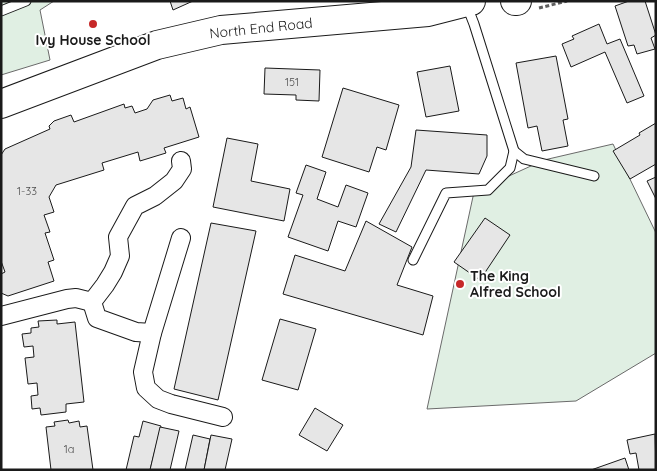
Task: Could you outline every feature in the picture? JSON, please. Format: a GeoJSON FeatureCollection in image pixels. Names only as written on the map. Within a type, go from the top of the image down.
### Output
{"type":"FeatureCollection","features":[{"type":"Feature","properties":{"kind":"main road","name":"North End Road"},"geometry":{"type":"LineString","coordinates":[[1,104],[157,45],[220,30],[428,12],[468,2]]}},
{"type":"Feature","properties":{"kind":"street"},"geometry":{"type":"LineString","coordinates":[[92,302],[113,272],[120,256],[118,237],[135,206],[155,196],[174,181],[182,169],[180,160]]}},
{"type":"Feature","properties":{"kind":"street"},"geometry":{"type":"LineString","coordinates":[[180,238],[152,333],[143,372],[146,388],[158,399],[171,404],[224,417]]}},
{"type":"Feature","properties":{"kind":"street"},"geometry":{"type":"LineString","coordinates":[[1,316],[67,299],[76,298],[92,302]]}},
{"type":"Feature","properties":{"kind":"street"},"geometry":{"type":"LineString","coordinates":[[92,302],[97,318],[136,332],[152,333]]}},
{"type":"Feature","properties":{"kind":"lane"},"geometry":{"type":"LineString","coordinates":[[1,11],[26,1]]}},
{"type":"Feature","properties":{"kind":"lane"},"geometry":{"type":"LineString","coordinates":[[413,260],[446,193],[488,190],[510,168],[514,151],[468,2]]}},
{"type":"Feature","properties":{"kind":"lane"},"geometry":{"type":"LineString","coordinates":[[514,151],[524,159],[594,176]]}},
{"type":"Feature","properties":{"kind":"path"},"geometry":{"type":"LineString","coordinates":[[521,4],[567,1]]}},
{"type":"Feature","properties":{"kind":"green space"},"geometry":{"type":"Polygon","coordinates":[[[1,1],[54,1],[40,10],[50,60],[1,75],[1,1]]]}},
{"type":"Feature","properties":{"kind":"green space"},"geometry":{"type":"Polygon","coordinates":[[[613,144],[656,233],[656,353],[576,401],[427,409],[474,192],[544,160],[613,144]]]}},
{"type":"Feature","properties":{"kind":"building"},"geometry":{"type":"Polygon","coordinates":[[[170,1],[193,1],[173,10],[170,1]]]}},
{"type":"Feature","properties":{"kind":"building"},"geometry":{"type":"Polygon","coordinates":[[[629,1],[645,1],[656,35],[651,38],[655,49],[637,54],[634,45],[628,46],[615,6],[629,1]]]}},
{"type":"Feature","properties":{"kind":"building"},"geometry":{"type":"Polygon","coordinates":[[[599,24],[607,44],[620,39],[644,96],[627,103],[605,52],[571,67],[562,44],[574,39],[572,36],[599,24]]]}},
{"type":"Feature","properties":{"kind":"building"},"geometry":{"type":"Polygon","coordinates":[[[556,56],[568,119],[563,120],[568,146],[542,151],[537,126],[528,128],[516,63],[556,56]]]}},
{"type":"Feature","properties":{"kind":"building"},"geometry":{"type":"Polygon","coordinates":[[[450,66],[459,111],[426,117],[417,72],[450,66]]]}},
{"type":"Feature","properties":{"kind":"building"},"geometry":{"type":"Polygon","coordinates":[[[265,68],[320,70],[319,101],[296,100],[296,95],[264,94],[265,68]]]}},
{"type":"Feature","properties":{"kind":"building"},"geometry":{"type":"Polygon","coordinates":[[[343,88],[399,105],[386,150],[377,147],[369,172],[322,157],[343,88]]]}},
{"type":"Feature","properties":{"kind":"building"},"geometry":{"type":"Polygon","coordinates":[[[170,95],[172,101],[183,98],[186,109],[190,107],[199,137],[164,148],[166,153],[140,161],[138,152],[102,163],[104,170],[56,185],[49,197],[54,212],[44,215],[50,232],[45,233],[54,260],[48,262],[54,281],[8,296],[1,293],[1,274],[5,272],[1,261],[1,155],[5,149],[50,129],[49,126],[54,121],[71,115],[74,122],[124,104],[125,108],[132,106],[135,113],[147,109],[153,100],[170,95]]]}},
{"type":"Feature","properties":{"kind":"building"},"geometry":{"type":"Polygon","coordinates":[[[656,123],[656,164],[630,179],[613,151],[656,123]]]}},
{"type":"Feature","properties":{"kind":"building"},"geometry":{"type":"Polygon","coordinates":[[[416,130],[487,135],[487,156],[479,174],[426,170],[396,232],[379,224],[411,167],[416,130]]]}},
{"type":"Feature","properties":{"kind":"building"},"geometry":{"type":"Polygon","coordinates":[[[227,138],[258,144],[251,181],[290,189],[284,221],[213,207],[227,138]]]}},
{"type":"Feature","properties":{"kind":"building"},"geometry":{"type":"Polygon","coordinates":[[[306,165],[326,172],[317,199],[338,207],[346,185],[368,193],[356,227],[338,221],[328,251],[288,237],[303,195],[296,193],[306,165]]]}},
{"type":"Feature","properties":{"kind":"building"},"geometry":{"type":"Polygon","coordinates":[[[656,177],[656,199],[647,181],[656,177]]]}},
{"type":"Feature","properties":{"kind":"building"},"geometry":{"type":"Polygon","coordinates":[[[485,218],[510,235],[480,280],[454,262],[485,218]]]}},
{"type":"Feature","properties":{"kind":"building"},"geometry":{"type":"Polygon","coordinates":[[[366,221],[412,247],[397,285],[433,296],[423,335],[283,294],[295,255],[345,271],[366,221]]]}},
{"type":"Feature","properties":{"kind":"building"},"geometry":{"type":"Polygon","coordinates":[[[211,223],[256,231],[218,400],[174,389],[211,223]]]}},
{"type":"Feature","properties":{"kind":"building"},"geometry":{"type":"Polygon","coordinates":[[[280,319],[316,329],[298,390],[262,380],[280,319]]]}},
{"type":"Feature","properties":{"kind":"building"},"geometry":{"type":"Polygon","coordinates":[[[57,320],[57,324],[75,322],[84,402],[66,404],[66,412],[41,415],[40,408],[32,409],[31,396],[38,395],[37,383],[28,384],[25,358],[34,357],[33,346],[24,347],[22,334],[31,333],[31,328],[39,327],[38,321],[57,320]]]}},
{"type":"Feature","properties":{"kind":"building"},"geometry":{"type":"Polygon","coordinates":[[[315,408],[343,425],[327,451],[299,435],[315,408]]]}},
{"type":"Feature","properties":{"kind":"building"},"geometry":{"type":"Polygon","coordinates":[[[68,420],[69,423],[79,421],[80,427],[87,426],[93,470],[51,470],[46,427],[55,426],[54,422],[68,420]]]}},
{"type":"Feature","properties":{"kind":"building"},"geometry":{"type":"Polygon","coordinates":[[[143,421],[161,426],[150,470],[126,470],[134,436],[139,437],[143,421]]]}},
{"type":"Feature","properties":{"kind":"building"},"geometry":{"type":"Polygon","coordinates":[[[160,427],[179,431],[170,470],[150,470],[160,427]]]}},
{"type":"Feature","properties":{"kind":"building"},"geometry":{"type":"Polygon","coordinates":[[[655,434],[656,470],[639,470],[636,453],[630,454],[627,440],[655,434]]]}},
{"type":"Feature","properties":{"kind":"building"},"geometry":{"type":"Polygon","coordinates":[[[193,435],[210,439],[204,470],[185,470],[193,435]]]}},
{"type":"Feature","properties":{"kind":"building"},"geometry":{"type":"Polygon","coordinates":[[[211,435],[232,439],[225,470],[204,470],[211,435]]]}},
{"type":"Feature","properties":{"kind":"building"},"geometry":{"type":"Polygon","coordinates":[[[625,458],[629,470],[591,470],[625,458]]]}},
{"type":"Feature","properties":{"kind":"place","name":"Ivy House School"},"geometry":{"type":"Point","coordinates":[93,24]}},
{"type":"Feature","properties":{"kind":"place","name":"The King Alfred School"},"geometry":{"type":"Point","coordinates":[460,284]}}]}
